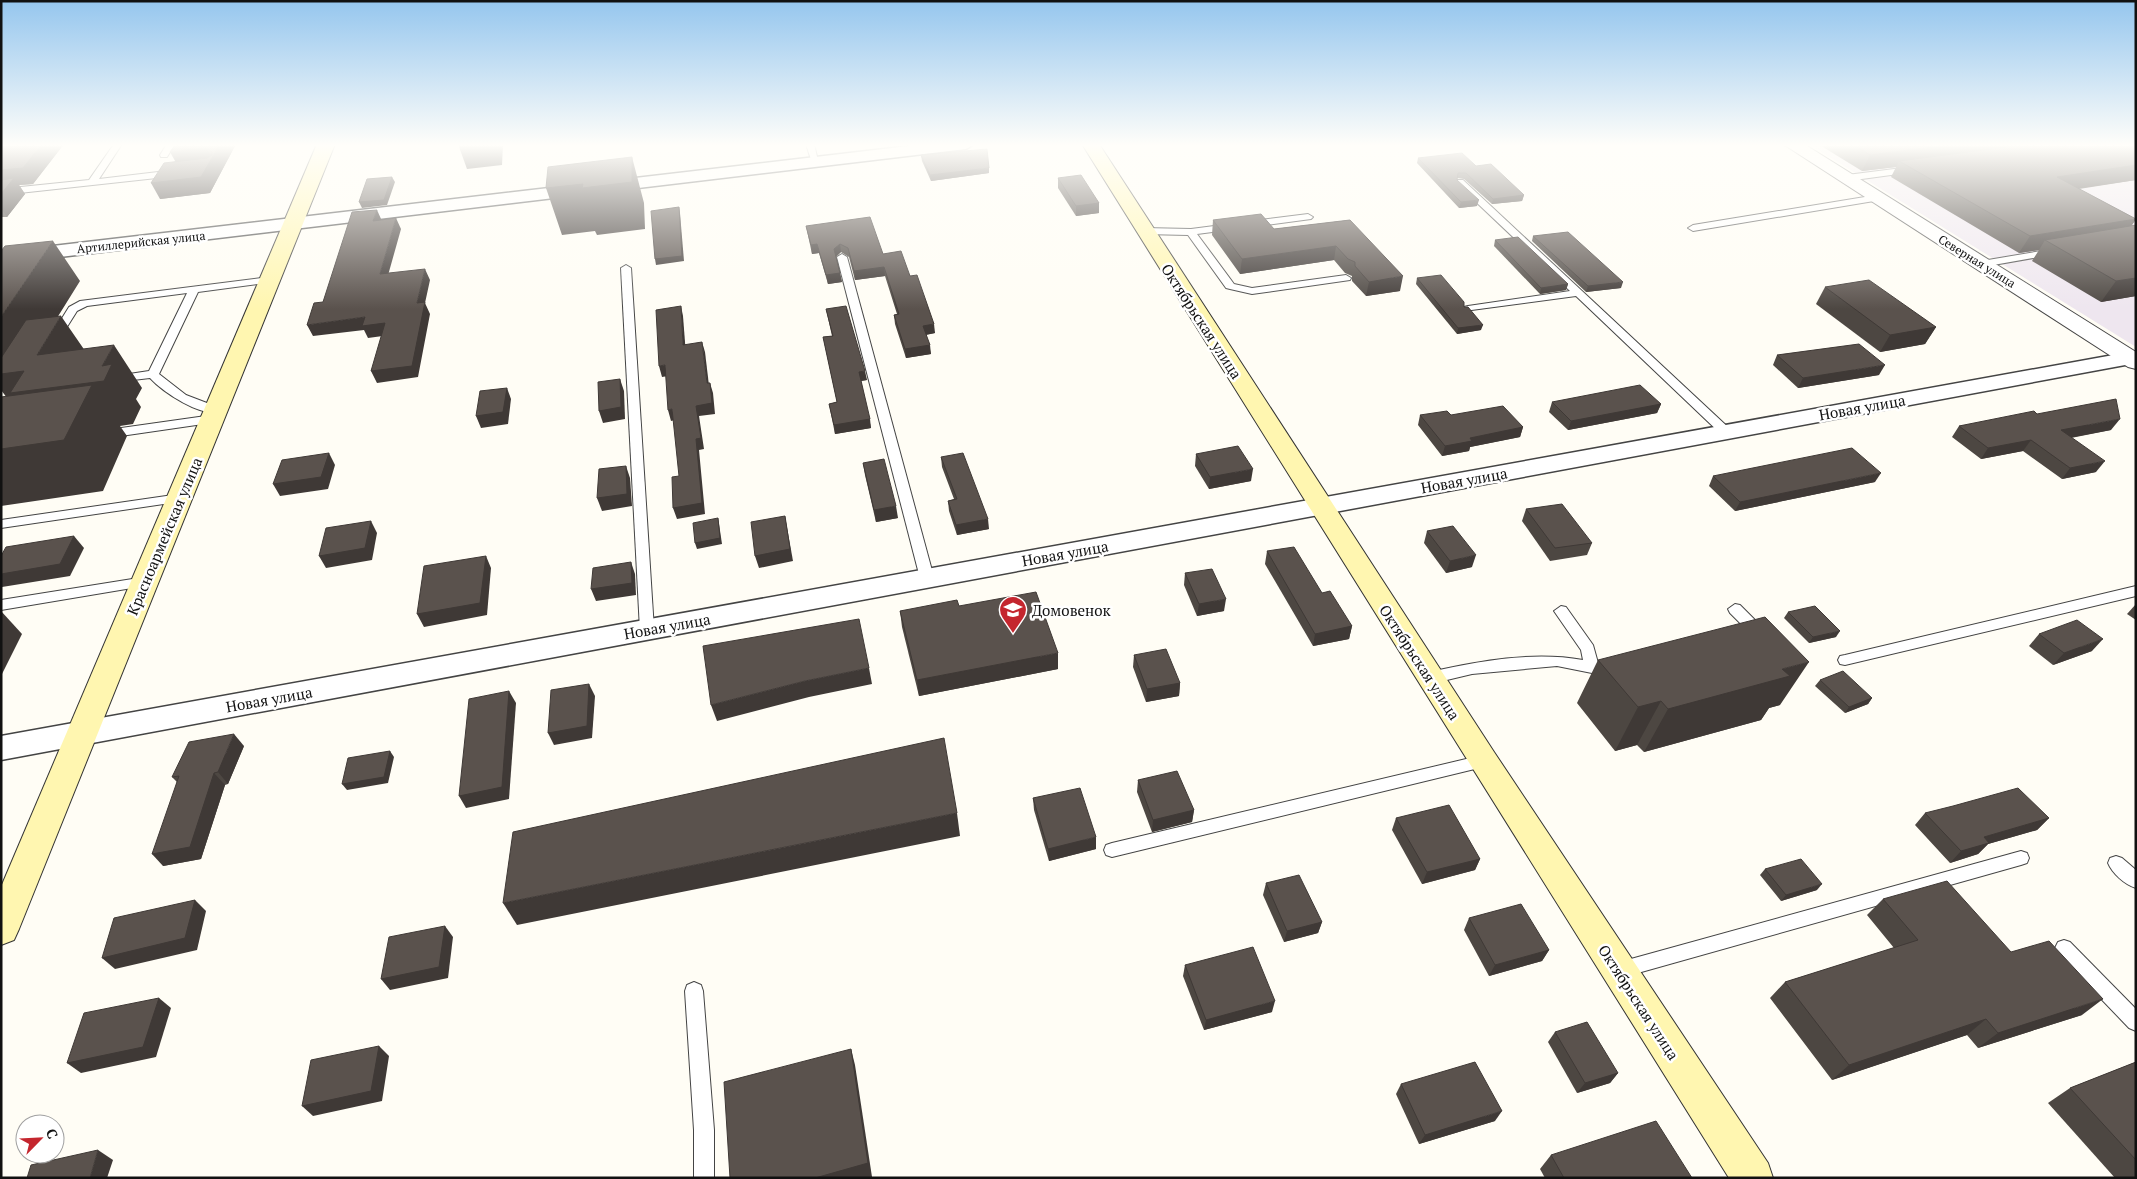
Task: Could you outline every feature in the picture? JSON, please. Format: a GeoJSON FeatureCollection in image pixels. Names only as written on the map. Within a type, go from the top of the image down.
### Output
{"type":"FeatureCollection","features":[{"type":"Feature","properties":{"kind":"main road","name":"Красноармейская улица"},"geometry":{"type":"LineString","coordinates":[[1,929],[303,199]]}},
{"type":"Feature","properties":{"kind":"main road","name":"Октябрьская улица"},"geometry":{"type":"LineString","coordinates":[[1124,199],[1483,761],[1753,1178]]}},
{"type":"Feature","properties":{"kind":"street","name":"Артиллерийская улица"},"geometry":{"type":"LineString","coordinates":[[1,258],[507,199]]}},
{"type":"Feature","properties":{"kind":"street","name":"Северная улица"},"geometry":{"type":"LineString","coordinates":[[1879,199],[2133,360]]}},
{"type":"Feature","properties":{"kind":"street","name":"Новая улица"},"geometry":{"type":"LineString","coordinates":[[1,748],[1726,432],[2133,360]]}},
{"type":"Feature","properties":{"kind":"lane"},"geometry":{"type":"LineString","coordinates":[[1478,199],[1726,432]]}},
{"type":"Feature","properties":{"kind":"lane"},"geometry":{"type":"LineString","coordinates":[[1694,228],[1871,199]]}},
{"type":"Feature","properties":{"kind":"lane"},"geometry":{"type":"LineString","coordinates":[[1144,231],[1191,232],[1308,217]]}},
{"type":"Feature","properties":{"kind":"lane"},"geometry":{"type":"LineString","coordinates":[[1191,232],[1230,286],[1252,291],[1346,278]]}},
{"type":"Feature","properties":{"kind":"lane"},"geometry":{"type":"LineString","coordinates":[[1982,264],[2068,250]]}},
{"type":"Feature","properties":{"kind":"lane"},"geometry":{"type":"LineString","coordinates":[[842,257],[927,578]]}},
{"type":"Feature","properties":{"kind":"lane"},"geometry":{"type":"LineString","coordinates":[[626,268],[647,630]]}},
{"type":"Feature","properties":{"kind":"lane"},"geometry":{"type":"LineString","coordinates":[[48,350],[73,309],[80,304],[269,280]]}},
{"type":"Feature","properties":{"kind":"lane"},"geometry":{"type":"LineString","coordinates":[[153,374],[194,289]]}},
{"type":"Feature","properties":{"kind":"lane"},"geometry":{"type":"LineString","coordinates":[[1468,309],[1577,293]]}},
{"type":"Feature","properties":{"kind":"lane"},"geometry":{"type":"LineString","coordinates":[[153,374],[175,394],[214,415]]}},
{"type":"Feature","properties":{"kind":"lane"},"geometry":{"type":"LineString","coordinates":[[105,381],[153,374]]}},
{"type":"Feature","properties":{"kind":"lane"},"geometry":{"type":"LineString","coordinates":[[97,435],[214,415]]}},
{"type":"Feature","properties":{"kind":"lane"},"geometry":{"type":"LineString","coordinates":[[1,524],[180,498]]}},
{"type":"Feature","properties":{"kind":"lane"},"geometry":{"type":"LineString","coordinates":[[1,605],[145,582]]}},
{"type":"Feature","properties":{"kind":"lane"},"geometry":{"type":"LineString","coordinates":[[1845,660],[2136,591]]}},
{"type":"Feature","properties":{"kind":"lane"},"geometry":{"type":"LineString","coordinates":[[1735,609],[1766,640],[1746,644]]}},
{"type":"Feature","properties":{"kind":"lane"},"geometry":{"type":"LineString","coordinates":[[1561,611],[1588,649],[1591,667]]}},
{"type":"Feature","properties":{"kind":"lane"},"geometry":{"type":"LineString","coordinates":[[1430,678],[1472,668],[1557,661],[1620,673],[1630,670]]}},
{"type":"Feature","properties":{"kind":"lane"},"geometry":{"type":"LineString","coordinates":[[1112,850],[1483,761]]}},
{"type":"Feature","properties":{"kind":"lane"},"geometry":{"type":"LineString","coordinates":[[1619,971],[2022,858]]}},
{"type":"Feature","properties":{"kind":"lane"},"geometry":{"type":"LineString","coordinates":[[2116,863],[2136,882]]}},
{"type":"Feature","properties":{"kind":"lane"},"geometry":{"type":"LineString","coordinates":[[2064,948],[2136,1022]]}},
{"type":"Feature","properties":{"kind":"lane"},"geometry":{"type":"LineString","coordinates":[[694,991],[704,1130],[704,1178]]}},
{"type":"Feature","properties":{"kind":"shaded area"},"geometry":{"type":"Polygon","coordinates":[[[1897,199],[2136,199],[2136,347],[1897,199]]]}},
{"type":"Feature","properties":{"kind":"building"},"geometry":{"type":"Polygon","coordinates":[[[360,199],[384,199],[384,200],[359,202],[360,199]]]}},
{"type":"Feature","properties":{"kind":"building"},"geometry":{"type":"Polygon","coordinates":[[[1072,199],[1096,199],[1099,203],[1076,206],[1072,199]]]}},
{"type":"Feature","properties":{"kind":"building"},"geometry":{"type":"Polygon","coordinates":[[[1458,199],[1479,200],[1461,202],[1458,199]]]}},
{"type":"Feature","properties":{"kind":"building"},"geometry":{"type":"Polygon","coordinates":[[[1965,199],[2098,199],[2136,219],[2030,236],[1965,199]]]}},
{"type":"Feature","properties":{"kind":"building"},"geometry":{"type":"Polygon","coordinates":[[[679,207],[682,256],[655,259],[651,211],[679,207]]]}},
{"type":"Feature","properties":{"kind":"building"},"geometry":{"type":"Polygon","coordinates":[[[377,210],[373,221],[396,218],[380,274],[425,269],[417,303],[425,302],[412,366],[371,371],[385,323],[362,326],[365,317],[307,325],[314,303],[323,302],[352,212],[377,210]]]}},
{"type":"Feature","properties":{"kind":"building"},"geometry":{"type":"Polygon","coordinates":[[[1261,214],[1274,229],[1350,220],[1403,276],[1369,282],[1355,266],[1355,262],[1348,259],[1336,246],[1242,259],[1213,220],[1261,214]]]}},
{"type":"Feature","properties":{"kind":"building"},"geometry":{"type":"Polygon","coordinates":[[[870,217],[883,254],[901,251],[910,276],[917,275],[934,324],[923,326],[930,345],[905,349],[894,315],[899,314],[884,267],[854,271],[848,248],[840,244],[834,249],[840,273],[826,275],[817,244],[811,245],[806,226],[870,217]]]}},
{"type":"Feature","properties":{"kind":"building"},"geometry":{"type":"Polygon","coordinates":[[[2136,225],[2136,278],[2116,281],[2045,240],[2136,225]]]}},
{"type":"Feature","properties":{"kind":"building"},"geometry":{"type":"Polygon","coordinates":[[[1568,232],[1623,282],[1588,286],[1533,236],[1568,232]]]}},
{"type":"Feature","properties":{"kind":"building"},"geometry":{"type":"Polygon","coordinates":[[[1518,237],[1568,284],[1541,288],[1495,240],[1518,237]]]}},
{"type":"Feature","properties":{"kind":"building"},"geometry":{"type":"Polygon","coordinates":[[[53,241],[1,317],[1,251],[5,246],[53,241]]]}},
{"type":"Feature","properties":{"kind":"building"},"geometry":{"type":"Polygon","coordinates":[[[1441,275],[1464,302],[1464,307],[1468,307],[1483,325],[1458,328],[1417,278],[1441,275]]]}},
{"type":"Feature","properties":{"kind":"building"},"geometry":{"type":"Polygon","coordinates":[[[1869,280],[1936,327],[1890,335],[1825,287],[1869,280]]]}},
{"type":"Feature","properties":{"kind":"building"},"geometry":{"type":"Polygon","coordinates":[[[681,306],[683,345],[702,342],[707,383],[710,383],[712,403],[696,406],[701,438],[696,439],[702,503],[673,508],[672,477],[679,476],[672,409],[668,410],[665,365],[659,366],[656,310],[681,306]]]}},
{"type":"Feature","properties":{"kind":"building"},"geometry":{"type":"Polygon","coordinates":[[[846,306],[865,371],[859,372],[870,419],[834,425],[829,404],[837,402],[823,337],[833,336],[826,309],[846,306]]]}},
{"type":"Feature","properties":{"kind":"building"},"geometry":{"type":"Polygon","coordinates":[[[61,316],[37,355],[114,345],[102,366],[112,364],[104,381],[10,393],[24,371],[1,374],[1,358],[26,320],[61,316]]]}},
{"type":"Feature","properties":{"kind":"building"},"geometry":{"type":"Polygon","coordinates":[[[1859,344],[1885,365],[1803,378],[1777,355],[1859,344]]]}},
{"type":"Feature","properties":{"kind":"building"},"geometry":{"type":"Polygon","coordinates":[[[620,379],[621,407],[599,411],[598,382],[620,379]]]}},
{"type":"Feature","properties":{"kind":"building"},"geometry":{"type":"Polygon","coordinates":[[[92,385],[64,440],[1,449],[1,397],[92,385]]]}},
{"type":"Feature","properties":{"kind":"building"},"geometry":{"type":"Polygon","coordinates":[[[1640,385],[1661,404],[1571,421],[1552,402],[1640,385]]]}},
{"type":"Feature","properties":{"kind":"building"},"geometry":{"type":"Polygon","coordinates":[[[507,388],[503,412],[476,416],[480,391],[507,388]]]}},
{"type":"Feature","properties":{"kind":"building"},"geometry":{"type":"Polygon","coordinates":[[[2116,399],[2120,419],[2061,430],[2105,461],[2070,468],[2031,440],[1988,448],[1959,426],[2034,411],[2037,414],[2116,399]]]}},
{"type":"Feature","properties":{"kind":"building"},"geometry":{"type":"Polygon","coordinates":[[[1503,406],[1523,427],[1470,438],[1472,441],[1445,446],[1420,415],[1447,411],[1451,415],[1503,406]]]}},
{"type":"Feature","properties":{"kind":"building"},"geometry":{"type":"Polygon","coordinates":[[[1238,446],[1253,469],[1210,477],[1196,454],[1238,446]]]}},
{"type":"Feature","properties":{"kind":"building"},"geometry":{"type":"Polygon","coordinates":[[[1852,448],[1881,473],[1740,502],[1713,476],[1852,448]]]}},
{"type":"Feature","properties":{"kind":"building"},"geometry":{"type":"Polygon","coordinates":[[[329,453],[321,477],[273,484],[282,460],[329,453]]]}},
{"type":"Feature","properties":{"kind":"building"},"geometry":{"type":"Polygon","coordinates":[[[963,453],[988,519],[956,525],[948,501],[957,499],[941,457],[963,453]]]}},
{"type":"Feature","properties":{"kind":"building"},"geometry":{"type":"Polygon","coordinates":[[[884,459],[896,506],[874,510],[863,463],[884,459]]]}},
{"type":"Feature","properties":{"kind":"building"},"geometry":{"type":"Polygon","coordinates":[[[626,466],[627,494],[597,498],[599,469],[626,466]]]}},
{"type":"Feature","properties":{"kind":"building"},"geometry":{"type":"Polygon","coordinates":[[[1562,504],[1592,543],[1555,548],[1526,509],[1562,504]]]}},
{"type":"Feature","properties":{"kind":"building"},"geometry":{"type":"Polygon","coordinates":[[[785,516],[790,549],[755,556],[751,522],[785,516]]]}},
{"type":"Feature","properties":{"kind":"building"},"geometry":{"type":"Polygon","coordinates":[[[718,518],[720,538],[695,543],[693,523],[718,518]]]}},
{"type":"Feature","properties":{"kind":"building"},"geometry":{"type":"Polygon","coordinates":[[[371,521],[365,548],[319,556],[326,528],[371,521]]]}},
{"type":"Feature","properties":{"kind":"building"},"geometry":{"type":"Polygon","coordinates":[[[1453,526],[1476,555],[1450,561],[1427,531],[1453,526]]]}},
{"type":"Feature","properties":{"kind":"building"},"geometry":{"type":"Polygon","coordinates":[[[74,536],[60,564],[1,574],[1,556],[6,547],[74,536]]]}},
{"type":"Feature","properties":{"kind":"building"},"geometry":{"type":"Polygon","coordinates":[[[1294,547],[1322,593],[1330,591],[1352,626],[1315,634],[1267,551],[1294,547]]]}},
{"type":"Feature","properties":{"kind":"building"},"geometry":{"type":"Polygon","coordinates":[[[486,556],[480,603],[417,614],[424,566],[486,556]]]}},
{"type":"Feature","properties":{"kind":"building"},"geometry":{"type":"Polygon","coordinates":[[[631,562],[632,583],[591,589],[593,568],[631,562]]]}},
{"type":"Feature","properties":{"kind":"building"},"geometry":{"type":"Polygon","coordinates":[[[1212,569],[1226,599],[1199,604],[1185,573],[1212,569]]]}},
{"type":"Feature","properties":{"kind":"building"},"geometry":{"type":"Polygon","coordinates":[[[1036,592],[1058,653],[917,680],[900,611],[957,600],[959,606],[1036,592]]]}},
{"type":"Feature","properties":{"kind":"building"},"geometry":{"type":"Polygon","coordinates":[[[1815,606],[1840,631],[1813,637],[1788,612],[1815,606]]]}},
{"type":"Feature","properties":{"kind":"building"},"geometry":{"type":"Polygon","coordinates":[[[1765,617],[1809,662],[1782,669],[1790,676],[1668,709],[1661,701],[1638,707],[1598,660],[1765,617]]]}},
{"type":"Feature","properties":{"kind":"building"},"geometry":{"type":"Polygon","coordinates":[[[859,619],[869,668],[805,681],[711,705],[703,646],[859,619]]]}},
{"type":"Feature","properties":{"kind":"building"},"geometry":{"type":"Polygon","coordinates":[[[2077,620],[2103,639],[2064,653],[2039,634],[2077,620]]]}},
{"type":"Feature","properties":{"kind":"building"},"geometry":{"type":"Polygon","coordinates":[[[1166,649],[1180,683],[1147,689],[1134,655],[1166,649]]]}},
{"type":"Feature","properties":{"kind":"building"},"geometry":{"type":"Polygon","coordinates":[[[1843,671],[1872,698],[1849,707],[1820,680],[1843,671]]]}},
{"type":"Feature","properties":{"kind":"building"},"geometry":{"type":"Polygon","coordinates":[[[589,684],[587,726],[548,733],[551,690],[589,684]]]}},
{"type":"Feature","properties":{"kind":"building"},"geometry":{"type":"Polygon","coordinates":[[[509,691],[502,787],[459,796],[469,699],[509,691]]]}},
{"type":"Feature","properties":{"kind":"building"},"geometry":{"type":"Polygon","coordinates":[[[234,734],[218,772],[214,773],[190,847],[152,854],[179,776],[172,777],[189,742],[234,734]]]}},
{"type":"Feature","properties":{"kind":"building"},"geometry":{"type":"Polygon","coordinates":[[[944,738],[957,813],[503,903],[513,832],[944,738]]]}},
{"type":"Feature","properties":{"kind":"building"},"geometry":{"type":"Polygon","coordinates":[[[390,751],[384,777],[342,784],[348,758],[390,751]]]}},
{"type":"Feature","properties":{"kind":"building"},"geometry":{"type":"Polygon","coordinates":[[[1177,771],[1194,810],[1153,820],[1138,780],[1177,771]]]}},
{"type":"Feature","properties":{"kind":"building"},"geometry":{"type":"Polygon","coordinates":[[[1080,788],[1096,837],[1048,849],[1033,798],[1080,788]]]}},
{"type":"Feature","properties":{"kind":"building"},"geometry":{"type":"Polygon","coordinates":[[[2018,788],[2049,818],[1984,837],[1989,843],[1961,851],[1925,813],[1953,806],[2018,788]]]}},
{"type":"Feature","properties":{"kind":"building"},"geometry":{"type":"Polygon","coordinates":[[[1449,805],[1480,859],[1427,872],[1396,818],[1449,805]]]}},
{"type":"Feature","properties":{"kind":"building"},"geometry":{"type":"Polygon","coordinates":[[[1801,859],[1822,884],[1786,895],[1765,869],[1801,859]]]}},
{"type":"Feature","properties":{"kind":"building"},"geometry":{"type":"Polygon","coordinates":[[[1299,875],[1322,922],[1287,931],[1266,883],[1299,875]]]}},
{"type":"Feature","properties":{"kind":"building"},"geometry":{"type":"Polygon","coordinates":[[[1947,881],[2011,952],[2049,941],[2103,999],[1998,1033],[1986,1019],[1849,1065],[1785,982],[1918,940],[1883,899],[1947,881]]]}},
{"type":"Feature","properties":{"kind":"building"},"geometry":{"type":"Polygon","coordinates":[[[195,900],[185,938],[102,958],[114,918],[195,900]]]}},
{"type":"Feature","properties":{"kind":"building"},"geometry":{"type":"Polygon","coordinates":[[[1521,904],[1549,950],[1495,965],[1469,918],[1521,904]]]}},
{"type":"Feature","properties":{"kind":"building"},"geometry":{"type":"Polygon","coordinates":[[[445,926],[439,967],[381,979],[389,937],[445,926]]]}},
{"type":"Feature","properties":{"kind":"building"},"geometry":{"type":"Polygon","coordinates":[[[1253,947],[1275,1001],[1206,1020],[1185,965],[1253,947]]]}},
{"type":"Feature","properties":{"kind":"building"},"geometry":{"type":"Polygon","coordinates":[[[159,998],[143,1047],[67,1063],[84,1013],[159,998]]]}},
{"type":"Feature","properties":{"kind":"building"},"geometry":{"type":"Polygon","coordinates":[[[1587,1022],[1618,1073],[1585,1083],[1555,1032],[1587,1022]]]}},
{"type":"Feature","properties":{"kind":"building"},"geometry":{"type":"Polygon","coordinates":[[[379,1046],[371,1091],[302,1106],[311,1060],[379,1046]]]}},
{"type":"Feature","properties":{"kind":"building"},"geometry":{"type":"Polygon","coordinates":[[[851,1049],[868,1163],[815,1178],[730,1178],[724,1082],[851,1049]]]}},
{"type":"Feature","properties":{"kind":"building"},"geometry":{"type":"Polygon","coordinates":[[[1475,1062],[1502,1111],[1425,1135],[1401,1084],[1475,1062]]]}},
{"type":"Feature","properties":{"kind":"building"},"geometry":{"type":"Polygon","coordinates":[[[2136,1062],[2136,1160],[2070,1088],[2136,1062]]]}},
{"type":"Feature","properties":{"kind":"building"},"geometry":{"type":"Polygon","coordinates":[[[1656,1121],[1692,1178],[1564,1178],[1551,1155],[1656,1121]]]}},
{"type":"Feature","properties":{"kind":"building"},"geometry":{"type":"Polygon","coordinates":[[[98,1150],[90,1178],[27,1178],[31,1165],[65,1164],[65,1157],[98,1150]]]}},
{"type":"Feature","properties":{"kind":"place","name":"Домовенок"},"geometry":{"type":"Point","coordinates":[1013,634]}}]}
